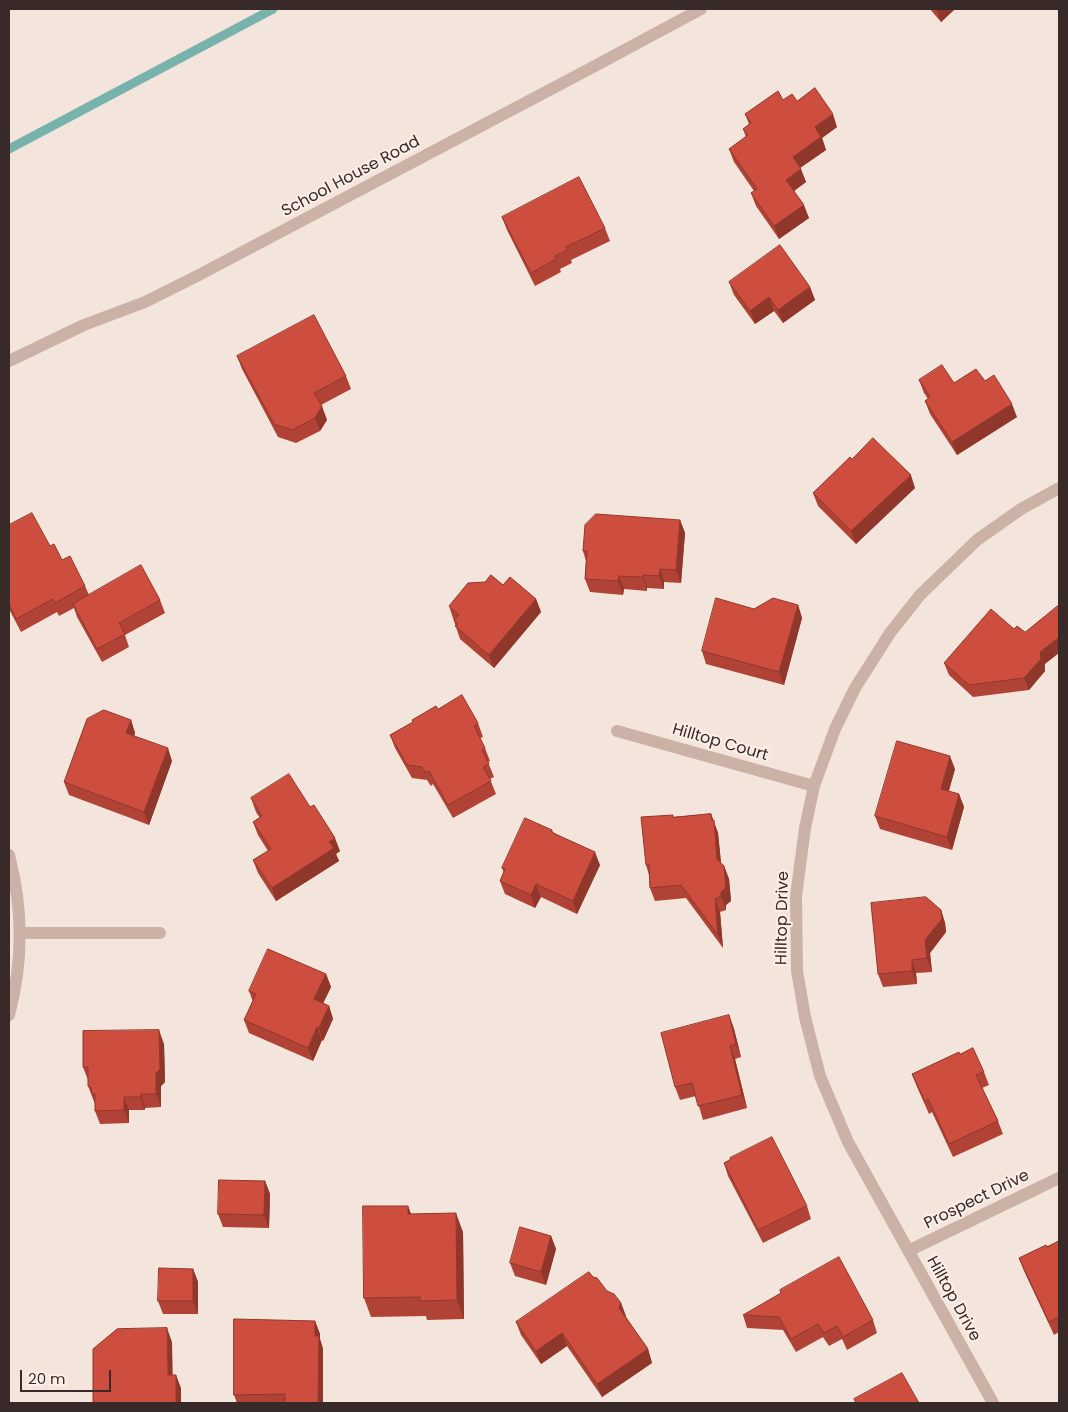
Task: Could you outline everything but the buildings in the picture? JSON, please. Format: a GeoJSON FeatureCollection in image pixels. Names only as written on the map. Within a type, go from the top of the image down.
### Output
{"type":"FeatureCollection","features":[{"type":"Feature","properties":{"kind":"street","name":"School House Road"},"geometry":{"type":"LineString","coordinates":[[9,361],[84,325],[145,302],[197,276],[701,9]]}},
{"type":"Feature","properties":{"kind":"street","name":"Hilltop Drive"},"geometry":{"type":"LineString","coordinates":[[993,1403],[848,1142],[820,1076],[805,1017],[797,972],[796,896],[804,828],[814,786],[835,729],[855,688],[890,633],[920,595],[978,540],[1021,509],[1059,488]]}},
{"type":"Feature","properties":{"kind":"street","name":"Hilltop Court"},"geometry":{"type":"LineString","coordinates":[[617,731],[814,786]]}},
{"type":"Feature","properties":{"kind":"street"},"geometry":{"type":"LineString","coordinates":[[9,856],[15,880],[20,934],[18,972],[9,1015]]}},
{"type":"Feature","properties":{"kind":"street"},"geometry":{"type":"LineString","coordinates":[[20,934],[160,933]]}},
{"type":"Feature","properties":{"kind":"street","name":"Prospect Drive"},"geometry":{"type":"LineString","coordinates":[[908,1252],[1059,1178]]}},
{"type":"Feature","properties":{"kind":"waterway"},"geometry":{"type":"LineString","coordinates":[[9,149],[273,9]]}}]}
